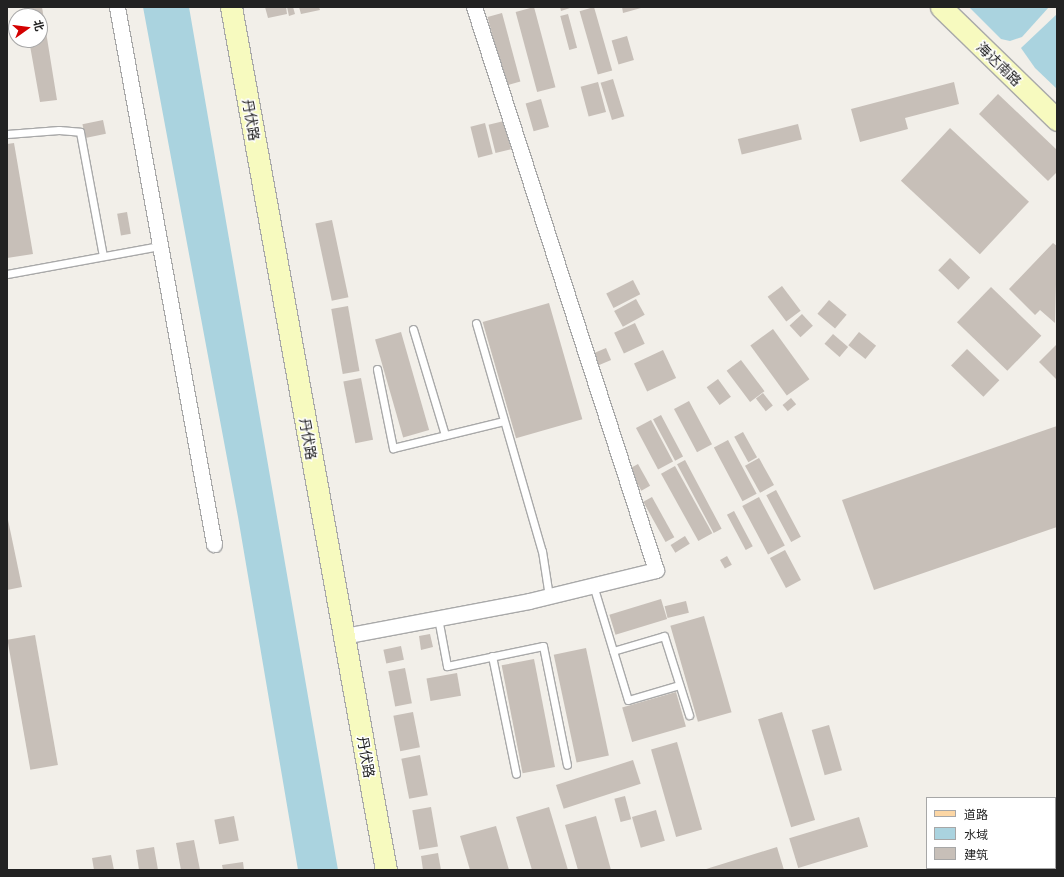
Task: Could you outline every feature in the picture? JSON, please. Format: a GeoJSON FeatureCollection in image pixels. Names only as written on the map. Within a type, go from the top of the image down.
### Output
{"type":"FeatureCollection","features":[{"type":"Feature","properties":{"kind":"main road","name":"丹伏路"},"geometry":{"type":"LineString","coordinates":[[231,7],[386,870]]}},
{"type":"Feature","properties":{"kind":"main road","name":"海达南路"},"geometry":{"type":"LineString","coordinates":[[941,7],[1057,120]]}},
{"type":"Feature","properties":{"kind":"street"},"geometry":{"type":"LineString","coordinates":[[117,7],[214,544]]}},
{"type":"Feature","properties":{"kind":"street"},"geometry":{"type":"LineString","coordinates":[[344,636],[549,596],[656,570],[474,7]]}},
{"type":"Feature","properties":{"kind":"lane"},"geometry":{"type":"LineString","coordinates":[[7,134],[59,130],[80,132],[103,256]]}},
{"type":"Feature","properties":{"kind":"lane"},"geometry":{"type":"LineString","coordinates":[[7,274],[159,246]]}},
{"type":"Feature","properties":{"kind":"lane"},"geometry":{"type":"LineString","coordinates":[[476,323],[542,551],[549,596]]}},
{"type":"Feature","properties":{"kind":"lane"},"geometry":{"type":"LineString","coordinates":[[413,329],[445,435]]}},
{"type":"Feature","properties":{"kind":"lane"},"geometry":{"type":"LineString","coordinates":[[377,369],[393,448],[504,421]]}},
{"type":"Feature","properties":{"kind":"lane"},"geometry":{"type":"LineString","coordinates":[[593,585],[628,700],[679,685]]}},
{"type":"Feature","properties":{"kind":"lane"},"geometry":{"type":"LineString","coordinates":[[438,618],[447,666],[543,646],[567,765]]}},
{"type":"Feature","properties":{"kind":"lane"},"geometry":{"type":"LineString","coordinates":[[613,651],[664,636],[689,715]]}},
{"type":"Feature","properties":{"kind":"lane"},"geometry":{"type":"LineString","coordinates":[[492,656],[516,774]]}},
{"type":"Feature","properties":{"kind":"water"},"geometry":{"type":"Polygon","coordinates":[[[143,7],[189,7],[338,870],[298,870],[238,517],[143,7]]]}},
{"type":"Feature","properties":{"kind":"water"},"geometry":{"type":"Polygon","coordinates":[[[969,7],[1049,7],[1022,37],[1010,41],[1001,39],[969,7]]]}},
{"type":"Feature","properties":{"kind":"water"},"geometry":{"type":"Polygon","coordinates":[[[1057,14],[1057,89],[1035,68],[1021,48],[1057,14]]]}},
{"type":"Feature","properties":{"kind":"building"},"geometry":{"type":"Polygon","coordinates":[[[24,7],[42,8],[24,8],[24,7]]]}},
{"type":"Feature","properties":{"kind":"building"},"geometry":{"type":"Polygon","coordinates":[[[265,7],[286,7],[287,14],[268,18],[265,7]]]}},
{"type":"Feature","properties":{"kind":"building"},"geometry":{"type":"Polygon","coordinates":[[[287,7],[293,7],[295,14],[289,16],[287,7]]]}},
{"type":"Feature","properties":{"kind":"building"},"geometry":{"type":"Polygon","coordinates":[[[299,7],[319,7],[320,10],[301,14],[299,7]]]}},
{"type":"Feature","properties":{"kind":"building"},"geometry":{"type":"Polygon","coordinates":[[[534,7],[555,87],[537,92],[516,12],[534,7]]]}},
{"type":"Feature","properties":{"kind":"building"},"geometry":{"type":"Polygon","coordinates":[[[560,7],[573,7],[561,11],[560,7]]]}},
{"type":"Feature","properties":{"kind":"building"},"geometry":{"type":"Polygon","coordinates":[[[594,7],[612,70],[598,75],[580,11],[594,7]]]}},
{"type":"Feature","properties":{"kind":"building"},"geometry":{"type":"Polygon","coordinates":[[[622,7],[640,7],[641,8],[623,13],[622,7]]]}},
{"type":"Feature","properties":{"kind":"building"},"geometry":{"type":"Polygon","coordinates":[[[502,13],[520,82],[506,85],[488,17],[502,13]]]}},
{"type":"Feature","properties":{"kind":"building"},"geometry":{"type":"Polygon","coordinates":[[[568,14],[577,48],[569,50],[560,16],[568,14]]]}},
{"type":"Feature","properties":{"kind":"building"},"geometry":{"type":"Polygon","coordinates":[[[627,36],[634,60],[619,64],[612,40],[627,36]]]}},
{"type":"Feature","properties":{"kind":"building"},"geometry":{"type":"Polygon","coordinates":[[[48,44],[57,100],[40,102],[30,48],[48,48],[48,44]]]}},
{"type":"Feature","properties":{"kind":"building"},"geometry":{"type":"Polygon","coordinates":[[[613,79],[624,116],[612,120],[601,83],[613,79]]]}},
{"type":"Feature","properties":{"kind":"building"},"geometry":{"type":"Polygon","coordinates":[[[598,82],[606,112],[589,117],[581,87],[598,82]]]}},
{"type":"Feature","properties":{"kind":"building"},"geometry":{"type":"Polygon","coordinates":[[[954,82],[959,104],[905,118],[908,129],[860,142],[851,109],[954,82]]]}},
{"type":"Feature","properties":{"kind":"building"},"geometry":{"type":"Polygon","coordinates":[[[998,94],[1057,150],[1057,172],[1048,181],[979,114],[998,94]]]}},
{"type":"Feature","properties":{"kind":"building"},"geometry":{"type":"Polygon","coordinates":[[[541,99],[549,127],[534,131],[526,103],[541,99]]]}},
{"type":"Feature","properties":{"kind":"building"},"geometry":{"type":"Polygon","coordinates":[[[103,120],[106,134],[85,138],[82,124],[103,120]]]}},
{"type":"Feature","properties":{"kind":"building"},"geometry":{"type":"Polygon","coordinates":[[[504,121],[511,149],[495,153],[488,125],[504,121]]]}},
{"type":"Feature","properties":{"kind":"building"},"geometry":{"type":"Polygon","coordinates":[[[485,123],[493,154],[478,158],[470,127],[485,123]]]}},
{"type":"Feature","properties":{"kind":"building"},"geometry":{"type":"Polygon","coordinates":[[[798,124],[802,140],[742,155],[738,139],[798,124]]]}},
{"type":"Feature","properties":{"kind":"building"},"geometry":{"type":"Polygon","coordinates":[[[950,128],[1029,202],[980,254],[901,181],[950,128]]]}},
{"type":"Feature","properties":{"kind":"building"},"geometry":{"type":"Polygon","coordinates":[[[14,143],[33,254],[7,258],[7,144],[14,143]]]}},
{"type":"Feature","properties":{"kind":"building"},"geometry":{"type":"Polygon","coordinates":[[[127,212],[131,234],[121,235],[117,214],[127,212]]]}},
{"type":"Feature","properties":{"kind":"building"},"geometry":{"type":"Polygon","coordinates":[[[332,220],[348,297],[332,301],[315,224],[332,220]]]}},
{"type":"Feature","properties":{"kind":"building"},"geometry":{"type":"Polygon","coordinates":[[[1053,243],[1057,246],[1055,323],[1040,310],[1035,315],[1009,289],[1053,243]]]}},
{"type":"Feature","properties":{"kind":"building"},"geometry":{"type":"Polygon","coordinates":[[[950,258],[970,277],[958,290],[938,270],[950,258]]]}},
{"type":"Feature","properties":{"kind":"building"},"geometry":{"type":"Polygon","coordinates":[[[633,280],[640,294],[614,308],[606,294],[633,280]]]}},
{"type":"Feature","properties":{"kind":"building"},"geometry":{"type":"Polygon","coordinates":[[[782,286],[801,311],[786,322],[768,297],[782,286]]]}},
{"type":"Feature","properties":{"kind":"building"},"geometry":{"type":"Polygon","coordinates":[[[991,287],[1041,336],[1007,371],[957,322],[991,287]]]}},
{"type":"Feature","properties":{"kind":"building"},"geometry":{"type":"Polygon","coordinates":[[[636,299],[645,315],[623,327],[614,311],[636,299]]]}},
{"type":"Feature","properties":{"kind":"building"},"geometry":{"type":"Polygon","coordinates":[[[829,300],[847,315],[835,329],[817,314],[829,300]]]}},
{"type":"Feature","properties":{"kind":"building"},"geometry":{"type":"Polygon","coordinates":[[[549,303],[582,419],[516,438],[483,322],[549,303]]]}},
{"type":"Feature","properties":{"kind":"building"},"geometry":{"type":"Polygon","coordinates":[[[348,306],[359,371],[343,374],[331,309],[348,306]]]}},
{"type":"Feature","properties":{"kind":"building"},"geometry":{"type":"Polygon","coordinates":[[[802,314],[813,326],[800,337],[790,326],[802,314]]]}},
{"type":"Feature","properties":{"kind":"building"},"geometry":{"type":"Polygon","coordinates":[[[635,323],[645,344],[624,354],[614,333],[635,323]]]}},
{"type":"Feature","properties":{"kind":"building"},"geometry":{"type":"Polygon","coordinates":[[[773,329],[809,379],[787,396],[750,345],[773,329]]]}},
{"type":"Feature","properties":{"kind":"building"},"geometry":{"type":"Polygon","coordinates":[[[401,332],[429,430],[403,437],[375,339],[401,332]]]}},
{"type":"Feature","properties":{"kind":"building"},"geometry":{"type":"Polygon","coordinates":[[[859,332],[876,346],[865,359],[848,345],[859,332]]]}},
{"type":"Feature","properties":{"kind":"building"},"geometry":{"type":"Polygon","coordinates":[[[833,334],[848,347],[840,357],[824,344],[833,334]]]}},
{"type":"Feature","properties":{"kind":"building"},"geometry":{"type":"Polygon","coordinates":[[[1057,344],[1057,380],[1039,362],[1057,344]]]}},
{"type":"Feature","properties":{"kind":"building"},"geometry":{"type":"Polygon","coordinates":[[[606,348],[611,360],[596,366],[591,354],[606,348]]]}},
{"type":"Feature","properties":{"kind":"building"},"geometry":{"type":"Polygon","coordinates":[[[967,349],[999,380],[983,397],[951,366],[967,349]]]}},
{"type":"Feature","properties":{"kind":"building"},"geometry":{"type":"Polygon","coordinates":[[[663,350],[676,378],[647,392],[634,364],[663,350]]]}},
{"type":"Feature","properties":{"kind":"building"},"geometry":{"type":"Polygon","coordinates":[[[741,360],[764,391],[750,402],[727,371],[741,360]]]}},
{"type":"Feature","properties":{"kind":"building"},"geometry":{"type":"Polygon","coordinates":[[[361,378],[373,440],[355,443],[343,381],[361,378]]]}},
{"type":"Feature","properties":{"kind":"building"},"geometry":{"type":"Polygon","coordinates":[[[718,379],[731,397],[720,405],[707,387],[718,379]]]}},
{"type":"Feature","properties":{"kind":"building"},"geometry":{"type":"Polygon","coordinates":[[[763,393],[773,406],[766,411],[756,399],[763,393]]]}},
{"type":"Feature","properties":{"kind":"building"},"geometry":{"type":"Polygon","coordinates":[[[791,398],[796,404],[788,411],[783,405],[791,398]]]}},
{"type":"Feature","properties":{"kind":"building"},"geometry":{"type":"Polygon","coordinates":[[[689,401],[712,444],[697,452],[674,409],[689,401]]]}},
{"type":"Feature","properties":{"kind":"building"},"geometry":{"type":"Polygon","coordinates":[[[661,415],[683,456],[675,461],[653,419],[661,415]]]}},
{"type":"Feature","properties":{"kind":"building"},"geometry":{"type":"Polygon","coordinates":[[[651,420],[673,461],[658,469],[636,428],[651,420]]]}},
{"type":"Feature","properties":{"kind":"building"},"geometry":{"type":"Polygon","coordinates":[[[1057,426],[1057,527],[874,590],[842,500],[1057,426]]]}},
{"type":"Feature","properties":{"kind":"building"},"geometry":{"type":"Polygon","coordinates":[[[743,432],[757,457],[748,462],[734,437],[743,432]]]}},
{"type":"Feature","properties":{"kind":"building"},"geometry":{"type":"Polygon","coordinates":[[[728,440],[757,494],[743,501],[714,448],[728,440]]]}},
{"type":"Feature","properties":{"kind":"building"},"geometry":{"type":"Polygon","coordinates":[[[759,458],[774,485],[760,493],[745,466],[759,458]]]}},
{"type":"Feature","properties":{"kind":"building"},"geometry":{"type":"Polygon","coordinates":[[[685,460],[722,529],[714,533],[677,464],[685,460]]]}},
{"type":"Feature","properties":{"kind":"building"},"geometry":{"type":"Polygon","coordinates":[[[638,464],[650,486],[641,491],[629,469],[638,464]]]}},
{"type":"Feature","properties":{"kind":"building"},"geometry":{"type":"Polygon","coordinates":[[[675,466],[712,533],[698,541],[661,474],[675,466]]]}},
{"type":"Feature","properties":{"kind":"building"},"geometry":{"type":"Polygon","coordinates":[[[776,490],[801,537],[791,542],[766,495],[776,490]]]}},
{"type":"Feature","properties":{"kind":"building"},"geometry":{"type":"Polygon","coordinates":[[[652,497],[674,537],[666,542],[643,502],[652,497]]]}},
{"type":"Feature","properties":{"kind":"building"},"geometry":{"type":"Polygon","coordinates":[[[759,497],[785,546],[768,554],[742,506],[759,497]]]}},
{"type":"Feature","properties":{"kind":"building"},"geometry":{"type":"Polygon","coordinates":[[[734,511],[753,546],[746,550],[727,515],[734,511]]]}},
{"type":"Feature","properties":{"kind":"building"},"geometry":{"type":"Polygon","coordinates":[[[7,515],[22,587],[7,590],[7,515]]]}},
{"type":"Feature","properties":{"kind":"building"},"geometry":{"type":"Polygon","coordinates":[[[685,536],[690,544],[675,553],[671,545],[685,536]]]}},
{"type":"Feature","properties":{"kind":"building"},"geometry":{"type":"Polygon","coordinates":[[[785,550],[801,580],[786,588],[770,558],[785,550]]]}},
{"type":"Feature","properties":{"kind":"building"},"geometry":{"type":"Polygon","coordinates":[[[727,556],[732,565],[725,569],[720,560],[727,556]]]}},
{"type":"Feature","properties":{"kind":"building"},"geometry":{"type":"Polygon","coordinates":[[[661,599],[667,619],[615,635],[609,615],[661,599]]]}},
{"type":"Feature","properties":{"kind":"building"},"geometry":{"type":"Polygon","coordinates":[[[686,601],[689,613],[668,618],[665,606],[686,601]]]}},
{"type":"Feature","properties":{"kind":"building"},"geometry":{"type":"Polygon","coordinates":[[[704,616],[732,712],[698,722],[670,626],[704,616]]]}},
{"type":"Feature","properties":{"kind":"building"},"geometry":{"type":"Polygon","coordinates":[[[430,634],[433,647],[421,650],[419,636],[430,634]]]}},
{"type":"Feature","properties":{"kind":"building"},"geometry":{"type":"Polygon","coordinates":[[[35,635],[58,765],[30,770],[7,640],[35,635]]]}},
{"type":"Feature","properties":{"kind":"building"},"geometry":{"type":"Polygon","coordinates":[[[401,646],[404,660],[386,663],[383,650],[401,646]]]}},
{"type":"Feature","properties":{"kind":"building"},"geometry":{"type":"Polygon","coordinates":[[[586,648],[609,756],[577,762],[554,655],[586,648]]]}},
{"type":"Feature","properties":{"kind":"building"},"geometry":{"type":"Polygon","coordinates":[[[534,659],[555,767],[523,773],[502,665],[534,659]]]}},
{"type":"Feature","properties":{"kind":"building"},"geometry":{"type":"Polygon","coordinates":[[[405,668],[412,703],[395,707],[388,671],[405,668]]]}},
{"type":"Feature","properties":{"kind":"building"},"geometry":{"type":"Polygon","coordinates":[[[457,673],[461,696],[430,701],[426,678],[457,673]]]}},
{"type":"Feature","properties":{"kind":"building"},"geometry":{"type":"Polygon","coordinates":[[[676,692],[686,727],[632,742],[622,707],[676,692]]]}},
{"type":"Feature","properties":{"kind":"building"},"geometry":{"type":"Polygon","coordinates":[[[413,712],[420,747],[400,751],[393,716],[413,712]]]}},
{"type":"Feature","properties":{"kind":"building"},"geometry":{"type":"Polygon","coordinates":[[[782,712],[815,820],[791,827],[758,719],[782,712]]]}},
{"type":"Feature","properties":{"kind":"building"},"geometry":{"type":"Polygon","coordinates":[[[829,725],[842,770],[825,775],[812,730],[829,725]]]}},
{"type":"Feature","properties":{"kind":"building"},"geometry":{"type":"Polygon","coordinates":[[[677,742],[702,829],[676,837],[651,749],[677,742]]]}},
{"type":"Feature","properties":{"kind":"building"},"geometry":{"type":"Polygon","coordinates":[[[420,755],[428,795],[409,799],[401,759],[420,755]]]}},
{"type":"Feature","properties":{"kind":"building"},"geometry":{"type":"Polygon","coordinates":[[[633,760],[641,784],[564,809],[556,785],[633,760]]]}},
{"type":"Feature","properties":{"kind":"building"},"geometry":{"type":"Polygon","coordinates":[[[625,796],[631,819],[621,822],[614,799],[625,796]]]}},
{"type":"Feature","properties":{"kind":"building"},"geometry":{"type":"Polygon","coordinates":[[[431,807],[438,846],[419,850],[412,810],[431,807]]]}},
{"type":"Feature","properties":{"kind":"building"},"geometry":{"type":"Polygon","coordinates":[[[549,807],[568,870],[532,870],[516,817],[549,807]]]}},
{"type":"Feature","properties":{"kind":"building"},"geometry":{"type":"Polygon","coordinates":[[[656,810],[665,841],[641,848],[632,817],[656,810]]]}},
{"type":"Feature","properties":{"kind":"building"},"geometry":{"type":"Polygon","coordinates":[[[234,816],[239,841],[219,844],[214,820],[234,816]]]}},
{"type":"Feature","properties":{"kind":"building"},"geometry":{"type":"Polygon","coordinates":[[[596,816],[611,870],[578,870],[565,825],[596,816]]]}},
{"type":"Feature","properties":{"kind":"building"},"geometry":{"type":"Polygon","coordinates":[[[859,817],[868,847],[798,868],[789,838],[859,817]]]}},
{"type":"Feature","properties":{"kind":"building"},"geometry":{"type":"Polygon","coordinates":[[[496,826],[509,870],[470,870],[460,836],[496,826]]]}},
{"type":"Feature","properties":{"kind":"building"},"geometry":{"type":"Polygon","coordinates":[[[194,840],[200,870],[181,870],[176,843],[194,840]]]}},
{"type":"Feature","properties":{"kind":"building"},"geometry":{"type":"Polygon","coordinates":[[[154,847],[158,870],[139,870],[136,850],[154,847]]]}},
{"type":"Feature","properties":{"kind":"building"},"geometry":{"type":"Polygon","coordinates":[[[777,847],[784,870],[703,870],[777,847]]]}},
{"type":"Feature","properties":{"kind":"building"},"geometry":{"type":"Polygon","coordinates":[[[438,853],[441,870],[423,870],[421,856],[438,853]]]}},
{"type":"Feature","properties":{"kind":"building"},"geometry":{"type":"Polygon","coordinates":[[[111,855],[114,870],[94,870],[92,858],[111,855]]]}},
{"type":"Feature","properties":{"kind":"building"},"geometry":{"type":"Polygon","coordinates":[[[243,862],[244,870],[223,870],[222,865],[243,862]]]}}]}
